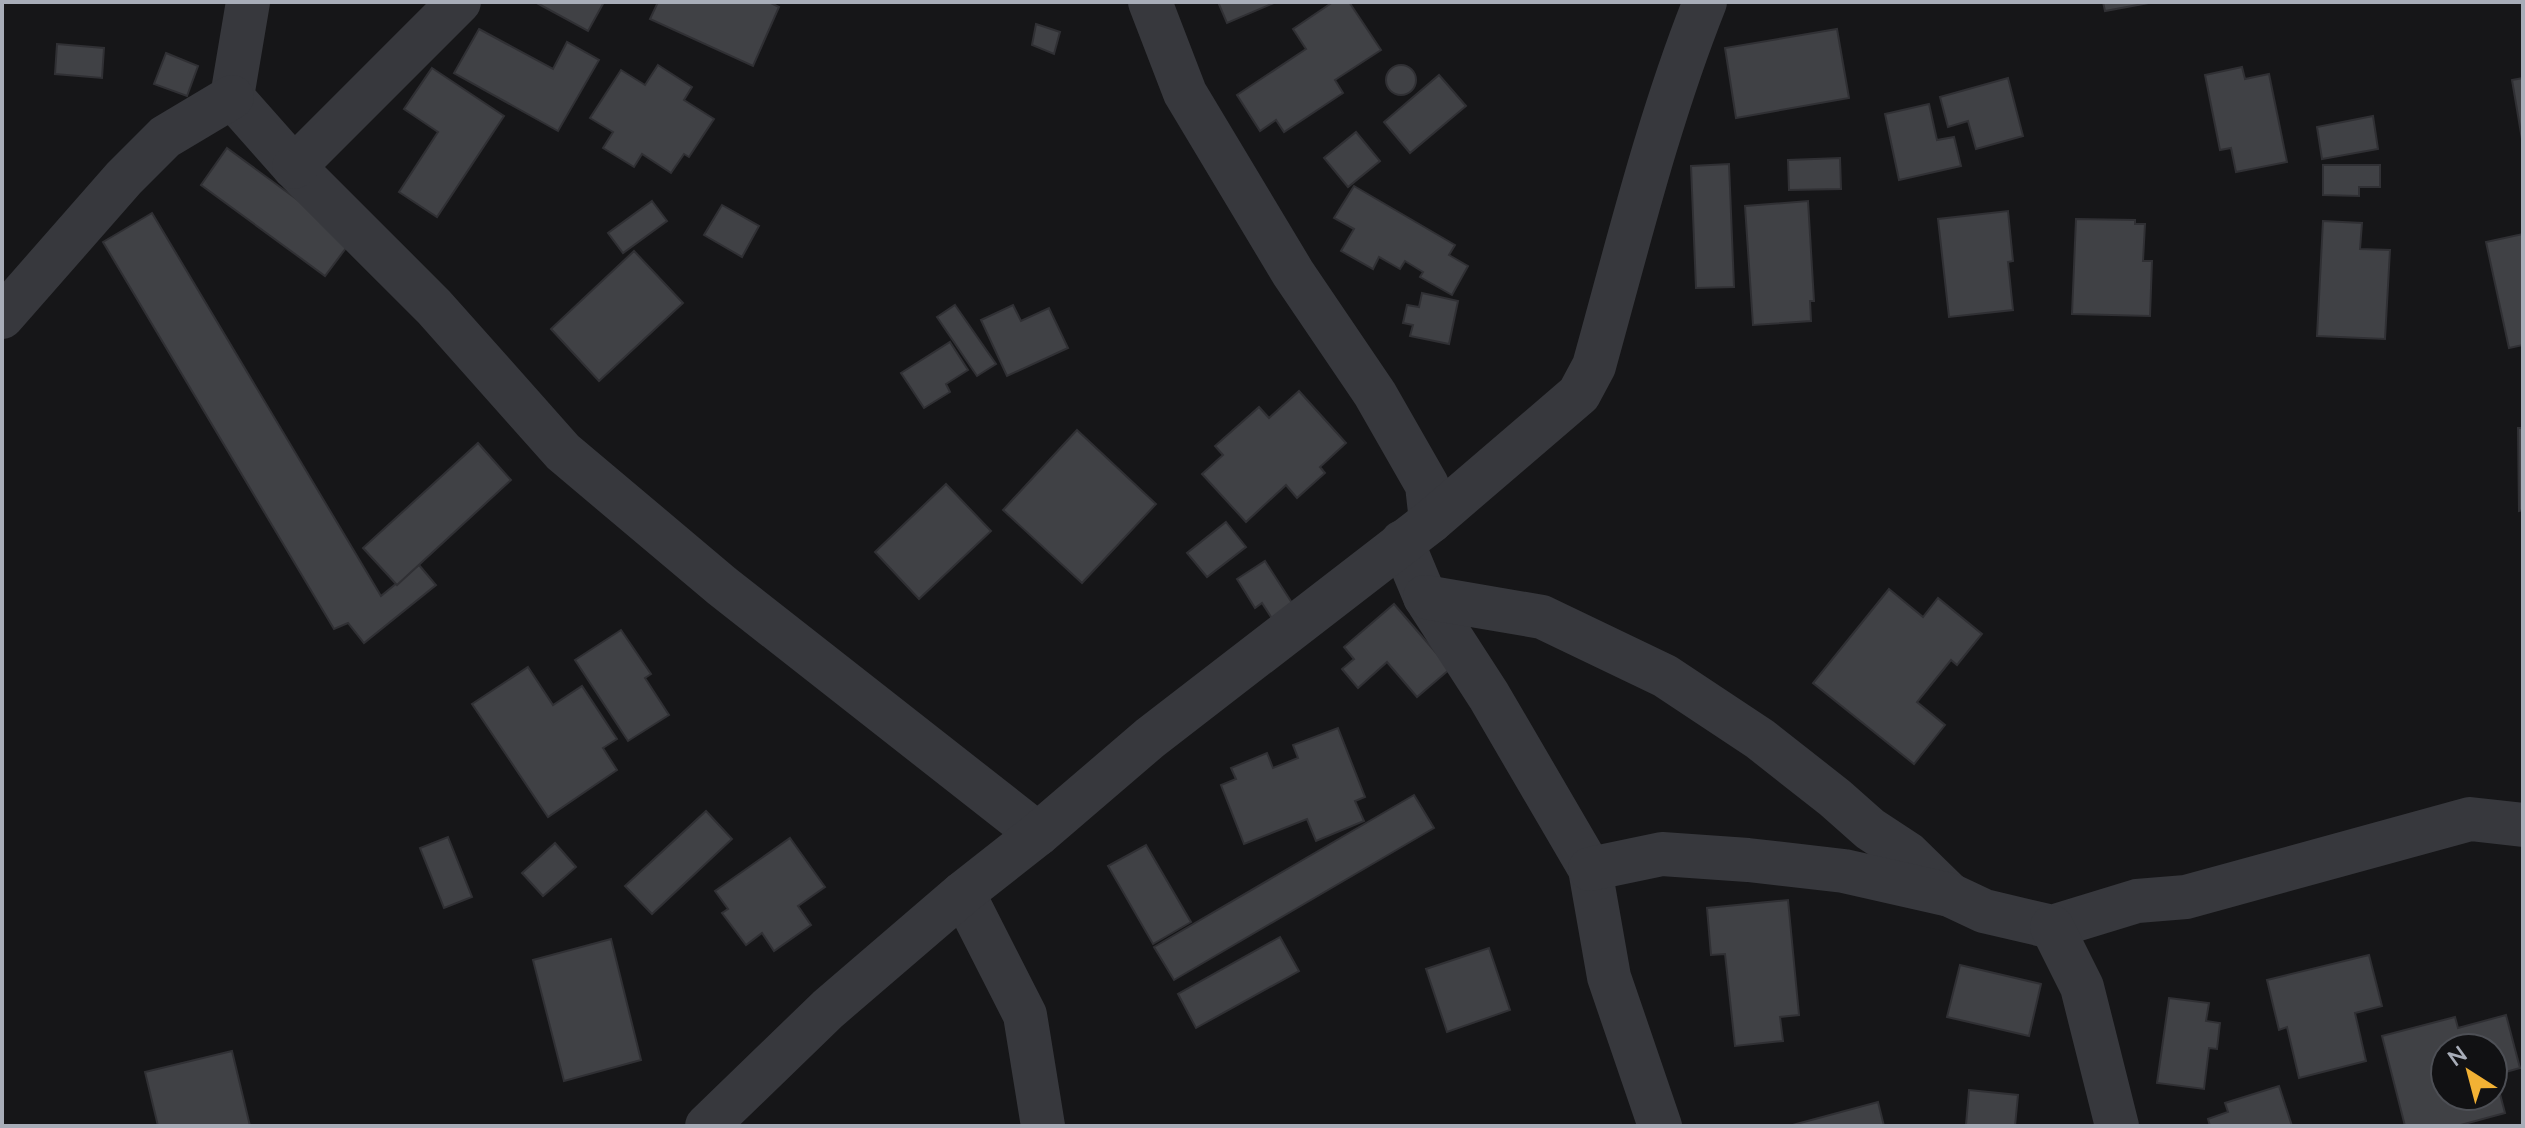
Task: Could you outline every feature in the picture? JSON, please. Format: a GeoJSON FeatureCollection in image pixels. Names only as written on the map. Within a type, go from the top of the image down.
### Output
{"type":"FeatureCollection","features":[{"type":"Feature","properties":{"kind":"street"},"geometry":{"type":"LineString","coordinates":[[2,317],[124,178],[165,137],[232,97],[248,2]]}},
{"type":"Feature","properties":{"kind":"street"},"geometry":{"type":"LineString","coordinates":[[294,167],[459,2]]}},
{"type":"Feature","properties":{"kind":"street"},"geometry":{"type":"LineString","coordinates":[[1150,2],[1185,93],[1293,273],[1375,394],[1427,485],[1416,532],[1425,597],[1489,696],[1590,869],[1609,977],[1660,1126]]}},
{"type":"Feature","properties":{"kind":"street"},"geometry":{"type":"LineString","coordinates":[[707,1126],[828,1009],[963,893],[1038,834],[1150,738],[1416,532],[1579,394],[1594,366],[1659,132],[1705,2]]}},
{"type":"Feature","properties":{"kind":"street"},"geometry":{"type":"LineString","coordinates":[[232,97],[294,167],[434,307],[563,452],[722,586],[1038,834]]}},
{"type":"Feature","properties":{"kind":"street"},"geometry":{"type":"LineString","coordinates":[[1425,597],[1542,617],[1665,676],[1760,739],[1870,829],[1908,854],[1950,895]]}},
{"type":"Feature","properties":{"kind":"street"},"geometry":{"type":"LineString","coordinates":[[1590,869],[1662,854],[1844,871],[1950,895],[1984,911],[2052,927],[2137,901],[2186,897],[2470,819],[2523,825]]}},
{"type":"Feature","properties":{"kind":"street"},"geometry":{"type":"LineString","coordinates":[[963,893],[1025,1015],[1043,1126]]}},
{"type":"Feature","properties":{"kind":"street"},"geometry":{"type":"LineString","coordinates":[[2052,927],[2082,987],[2117,1126]]}},
{"type":"Feature","properties":{"kind":"building"},"geometry":{"type":"Polygon","coordinates":[[[535,2],[604,2],[588,31],[535,2]]]}},
{"type":"Feature","properties":{"kind":"building"},"geometry":{"type":"Polygon","coordinates":[[[658,2],[769,2],[779,7],[753,66],[650,19],[658,2]]]}},
{"type":"Feature","properties":{"kind":"building"},"geometry":{"type":"Polygon","coordinates":[[[1218,2],[1276,2],[1227,23],[1218,2]]]}},
{"type":"Feature","properties":{"kind":"building"},"geometry":{"type":"Polygon","coordinates":[[[1333,2],[1349,2],[1381,50],[1335,80],[1343,93],[1284,132],[1276,120],[1260,131],[1237,95],[1306,49],[1293,29],[1333,2]]]}},
{"type":"Feature","properties":{"kind":"building"},"geometry":{"type":"Polygon","coordinates":[[[2103,2],[2154,2],[2105,11],[2103,2]]]}},
{"type":"Feature","properties":{"kind":"building"},"geometry":{"type":"Polygon","coordinates":[[[1036,24],[1060,32],[1054,54],[1032,45],[1036,24]]]}},
{"type":"Feature","properties":{"kind":"building"},"geometry":{"type":"Polygon","coordinates":[[[479,29],[553,69],[567,42],[599,60],[558,131],[454,73],[479,29]]]}},
{"type":"Feature","properties":{"kind":"building"},"geometry":{"type":"Polygon","coordinates":[[[1837,29],[1849,98],[1736,118],[1725,48],[1837,29]]]}},
{"type":"Feature","properties":{"kind":"building"},"geometry":{"type":"Polygon","coordinates":[[[57,44],[104,48],[102,78],[55,74],[57,44]]]}},
{"type":"Feature","properties":{"kind":"building"},"geometry":{"type":"Polygon","coordinates":[[[166,53],[198,66],[187,96],[154,84],[166,53]]]}},
{"type":"Feature","properties":{"kind":"building"},"geometry":{"type":"Polygon","coordinates":[[[658,65],[692,87],[684,100],[714,119],[689,157],[684,154],[671,173],[642,154],[634,167],[603,148],[613,132],[590,118],[621,70],[645,85],[658,65]]]}},
{"type":"Feature","properties":{"kind":"building"},"geometry":{"type":"Polygon","coordinates":[[[1401,65],[1412,69],[1416,80],[1412,91],[1401,95],[1390,91],[1386,80],[1390,69],[1401,65]]]}},
{"type":"Feature","properties":{"kind":"building"},"geometry":{"type":"Polygon","coordinates":[[[2242,67],[2245,79],[2269,74],[2287,162],[2236,172],[2231,148],[2220,150],[2205,75],[2242,67]]]}},
{"type":"Feature","properties":{"kind":"building"},"geometry":{"type":"Polygon","coordinates":[[[432,68],[504,116],[437,217],[399,192],[438,132],[404,109],[432,68]]]}},
{"type":"Feature","properties":{"kind":"building"},"geometry":{"type":"Polygon","coordinates":[[[1439,75],[1466,106],[1410,153],[1384,122],[1439,75]]]}},
{"type":"Feature","properties":{"kind":"building"},"geometry":{"type":"Polygon","coordinates":[[[2008,78],[2023,136],[1976,149],[1968,121],[1948,127],[1940,97],[2008,78]]]}},
{"type":"Feature","properties":{"kind":"building"},"geometry":{"type":"Polygon","coordinates":[[[2523,78],[2523,145],[2512,80],[2523,78]]]}},
{"type":"Feature","properties":{"kind":"building"},"geometry":{"type":"Polygon","coordinates":[[[1929,104],[1937,140],[1954,137],[1961,166],[1899,180],[1885,114],[1929,104]]]}},
{"type":"Feature","properties":{"kind":"building"},"geometry":{"type":"Polygon","coordinates":[[[2373,116],[2378,149],[2322,159],[2317,127],[2373,116]]]}},
{"type":"Feature","properties":{"kind":"building"},"geometry":{"type":"Polygon","coordinates":[[[1356,132],[1380,161],[1348,187],[1324,158],[1356,132]]]}},
{"type":"Feature","properties":{"kind":"building"},"geometry":{"type":"Polygon","coordinates":[[[227,148],[352,240],[325,276],[201,185],[227,148]]]}},
{"type":"Feature","properties":{"kind":"building"},"geometry":{"type":"Polygon","coordinates":[[[1840,158],[1841,189],[1789,190],[1788,160],[1840,158]]]}},
{"type":"Feature","properties":{"kind":"building"},"geometry":{"type":"Polygon","coordinates":[[[1729,164],[1734,287],[1696,288],[1691,166],[1729,164]]]}},
{"type":"Feature","properties":{"kind":"building"},"geometry":{"type":"Polygon","coordinates":[[[2323,165],[2380,165],[2380,187],[2359,187],[2359,196],[2323,195],[2323,165]]]}},
{"type":"Feature","properties":{"kind":"building"},"geometry":{"type":"Polygon","coordinates":[[[1354,186],[1455,245],[1449,255],[1468,266],[1452,295],[1420,277],[1423,272],[1405,261],[1400,269],[1379,257],[1373,269],[1341,251],[1354,229],[1334,218],[1354,186]]]}},
{"type":"Feature","properties":{"kind":"building"},"geometry":{"type":"Polygon","coordinates":[[[652,201],[667,221],[623,253],[608,233],[652,201]]]}},
{"type":"Feature","properties":{"kind":"building"},"geometry":{"type":"Polygon","coordinates":[[[1808,201],[1814,301],[1810,301],[1811,321],[1753,325],[1745,206],[1808,201]]]}},
{"type":"Feature","properties":{"kind":"building"},"geometry":{"type":"Polygon","coordinates":[[[722,205],[759,226],[742,257],[704,235],[722,205]]]}},
{"type":"Feature","properties":{"kind":"building"},"geometry":{"type":"Polygon","coordinates":[[[2008,211],[2013,261],[2008,262],[2013,310],[1949,317],[1938,219],[2008,211]]]}},
{"type":"Feature","properties":{"kind":"building"},"geometry":{"type":"Polygon","coordinates":[[[152,213],[381,596],[419,565],[436,585],[364,643],[348,623],[334,629],[103,242],[152,213]]]}},
{"type":"Feature","properties":{"kind":"building"},"geometry":{"type":"Polygon","coordinates":[[[2076,219],[2135,220],[2135,224],[2145,224],[2143,261],[2152,261],[2150,316],[2072,314],[2076,219]]]}},
{"type":"Feature","properties":{"kind":"building"},"geometry":{"type":"Polygon","coordinates":[[[2323,221],[2362,223],[2360,249],[2390,250],[2385,339],[2317,336],[2323,221]]]}},
{"type":"Feature","properties":{"kind":"building"},"geometry":{"type":"Polygon","coordinates":[[[2523,234],[2523,345],[2509,348],[2486,242],[2523,234]]]}},
{"type":"Feature","properties":{"kind":"building"},"geometry":{"type":"Polygon","coordinates":[[[634,251],[683,303],[599,381],[551,329],[634,251]]]}},
{"type":"Feature","properties":{"kind":"building"},"geometry":{"type":"Polygon","coordinates":[[[1422,293],[1458,301],[1449,344],[1410,336],[1413,325],[1403,323],[1407,305],[1419,307],[1422,293]]]}},
{"type":"Feature","properties":{"kind":"building"},"geometry":{"type":"Polygon","coordinates":[[[955,305],[996,364],[977,376],[937,317],[955,305]]]}},
{"type":"Feature","properties":{"kind":"building"},"geometry":{"type":"Polygon","coordinates":[[[1013,305],[1021,321],[1049,308],[1068,348],[1007,376],[981,320],[1013,305]]]}},
{"type":"Feature","properties":{"kind":"building"},"geometry":{"type":"Polygon","coordinates":[[[950,342],[968,370],[946,384],[950,392],[924,408],[901,373],[950,342]]]}},
{"type":"Feature","properties":{"kind":"building"},"geometry":{"type":"Polygon","coordinates":[[[1299,391],[1346,443],[1320,467],[1325,473],[1297,498],[1286,485],[1246,522],[1202,474],[1223,455],[1215,446],[1259,407],[1269,418],[1299,391]]]}},
{"type":"Feature","properties":{"kind":"building"},"geometry":{"type":"Polygon","coordinates":[[[2518,428],[2523,428],[2523,510],[2519,511],[2518,428]]]}},
{"type":"Feature","properties":{"kind":"building"},"geometry":{"type":"Polygon","coordinates":[[[1077,430],[1156,504],[1082,583],[1003,510],[1077,430]]]}},
{"type":"Feature","properties":{"kind":"building"},"geometry":{"type":"Polygon","coordinates":[[[478,443],[511,480],[397,585],[363,548],[478,443]]]}},
{"type":"Feature","properties":{"kind":"building"},"geometry":{"type":"Polygon","coordinates":[[[946,484],[991,531],[919,599],[875,552],[946,484]]]}},
{"type":"Feature","properties":{"kind":"building"},"geometry":{"type":"Polygon","coordinates":[[[1226,522],[1246,547],[1207,577],[1187,553],[1226,522]]]}},
{"type":"Feature","properties":{"kind":"building"},"geometry":{"type":"Polygon","coordinates":[[[1265,561],[1294,606],[1273,620],[1262,603],[1255,608],[1237,579],[1265,561]]]}},
{"type":"Feature","properties":{"kind":"building"},"geometry":{"type":"Polygon","coordinates":[[[1889,589],[1923,617],[1938,598],[1982,634],[1957,665],[1951,660],[1917,702],[1945,725],[1914,764],[1813,683],[1889,589]]]}},
{"type":"Feature","properties":{"kind":"building"},"geometry":{"type":"Polygon","coordinates":[[[1394,604],[1450,669],[1417,697],[1387,662],[1358,688],[1342,669],[1354,659],[1344,647],[1394,604]]]}},
{"type":"Feature","properties":{"kind":"building"},"geometry":{"type":"Polygon","coordinates":[[[621,630],[651,674],[645,678],[669,715],[628,741],[575,660],[621,630]]]}},
{"type":"Feature","properties":{"kind":"building"},"geometry":{"type":"Polygon","coordinates":[[[528,667],[553,705],[582,686],[617,739],[603,748],[617,770],[548,817],[472,704],[528,667]]]}},
{"type":"Feature","properties":{"kind":"building"},"geometry":{"type":"Polygon","coordinates":[[[1338,728],[1365,797],[1355,801],[1364,821],[1316,841],[1307,819],[1244,844],[1221,785],[1236,779],[1231,768],[1267,753],[1273,768],[1298,758],[1293,745],[1338,728]]]}},
{"type":"Feature","properties":{"kind":"building"},"geometry":{"type":"Polygon","coordinates":[[[1414,795],[1434,828],[1174,980],[1154,947],[1414,795]]]}},
{"type":"Feature","properties":{"kind":"building"},"geometry":{"type":"Polygon","coordinates":[[[706,811],[732,839],[652,914],[625,886],[706,811]]]}},
{"type":"Feature","properties":{"kind":"building"},"geometry":{"type":"Polygon","coordinates":[[[448,837],[472,897],[444,908],[420,848],[448,837]]]}},
{"type":"Feature","properties":{"kind":"building"},"geometry":{"type":"Polygon","coordinates":[[[790,838],[825,887],[798,906],[811,925],[774,951],[762,933],[746,945],[722,913],[728,909],[715,891],[790,838]]]}},
{"type":"Feature","properties":{"kind":"building"},"geometry":{"type":"Polygon","coordinates":[[[555,843],[576,867],[543,896],[522,873],[555,843]]]}},
{"type":"Feature","properties":{"kind":"building"},"geometry":{"type":"Polygon","coordinates":[[[1146,845],[1191,922],[1153,944],[1108,866],[1146,845]]]}},
{"type":"Feature","properties":{"kind":"building"},"geometry":{"type":"Polygon","coordinates":[[[1788,900],[1799,1015],[1780,1017],[1783,1041],[1735,1046],[1725,954],[1711,955],[1707,908],[1788,900]]]}},
{"type":"Feature","properties":{"kind":"building"},"geometry":{"type":"Polygon","coordinates":[[[1280,937],[1299,971],[1196,1028],[1178,994],[1280,937]]]}},
{"type":"Feature","properties":{"kind":"building"},"geometry":{"type":"Polygon","coordinates":[[[611,939],[641,1060],[564,1081],[533,960],[611,939]]]}},
{"type":"Feature","properties":{"kind":"building"},"geometry":{"type":"Polygon","coordinates":[[[1489,948],[1510,1010],[1447,1032],[1426,969],[1489,948]]]}},
{"type":"Feature","properties":{"kind":"building"},"geometry":{"type":"Polygon","coordinates":[[[2369,955],[2382,1006],[2355,1013],[2366,1061],[2299,1078],[2287,1027],[2279,1030],[2267,980],[2369,955]]]}},
{"type":"Feature","properties":{"kind":"building"},"geometry":{"type":"Polygon","coordinates":[[[1960,965],[2041,984],[2029,1036],[1947,1017],[1960,965]]]}},
{"type":"Feature","properties":{"kind":"building"},"geometry":{"type":"Polygon","coordinates":[[[2169,998],[2209,1003],[2206,1021],[2220,1023],[2217,1049],[2209,1048],[2204,1089],[2157,1083],[2169,998]]]}},
{"type":"Feature","properties":{"kind":"building"},"geometry":{"type":"Polygon","coordinates":[[[2506,1015],[2520,1068],[2509,1071],[2509,1032],[2429,1032],[2429,1112],[2505,1113],[2457,1126],[2405,1126],[2382,1036],[2455,1017],[2458,1028],[2506,1015]]]}},
{"type":"Feature","properties":{"kind":"building"},"geometry":{"type":"Polygon","coordinates":[[[232,1051],[250,1126],[158,1126],[145,1072],[232,1051]]]}},
{"type":"Feature","properties":{"kind":"building"},"geometry":{"type":"Polygon","coordinates":[[[2279,1086],[2292,1126],[2210,1126],[2208,1119],[2228,1112],[2225,1103],[2279,1086]]]}},
{"type":"Feature","properties":{"kind":"building"},"geometry":{"type":"Polygon","coordinates":[[[1969,1090],[2018,1095],[2015,1126],[1966,1125],[1969,1090]]]}},
{"type":"Feature","properties":{"kind":"building"},"geometry":{"type":"Polygon","coordinates":[[[1878,1102],[1884,1126],[1789,1126],[1878,1102]]]}}]}
